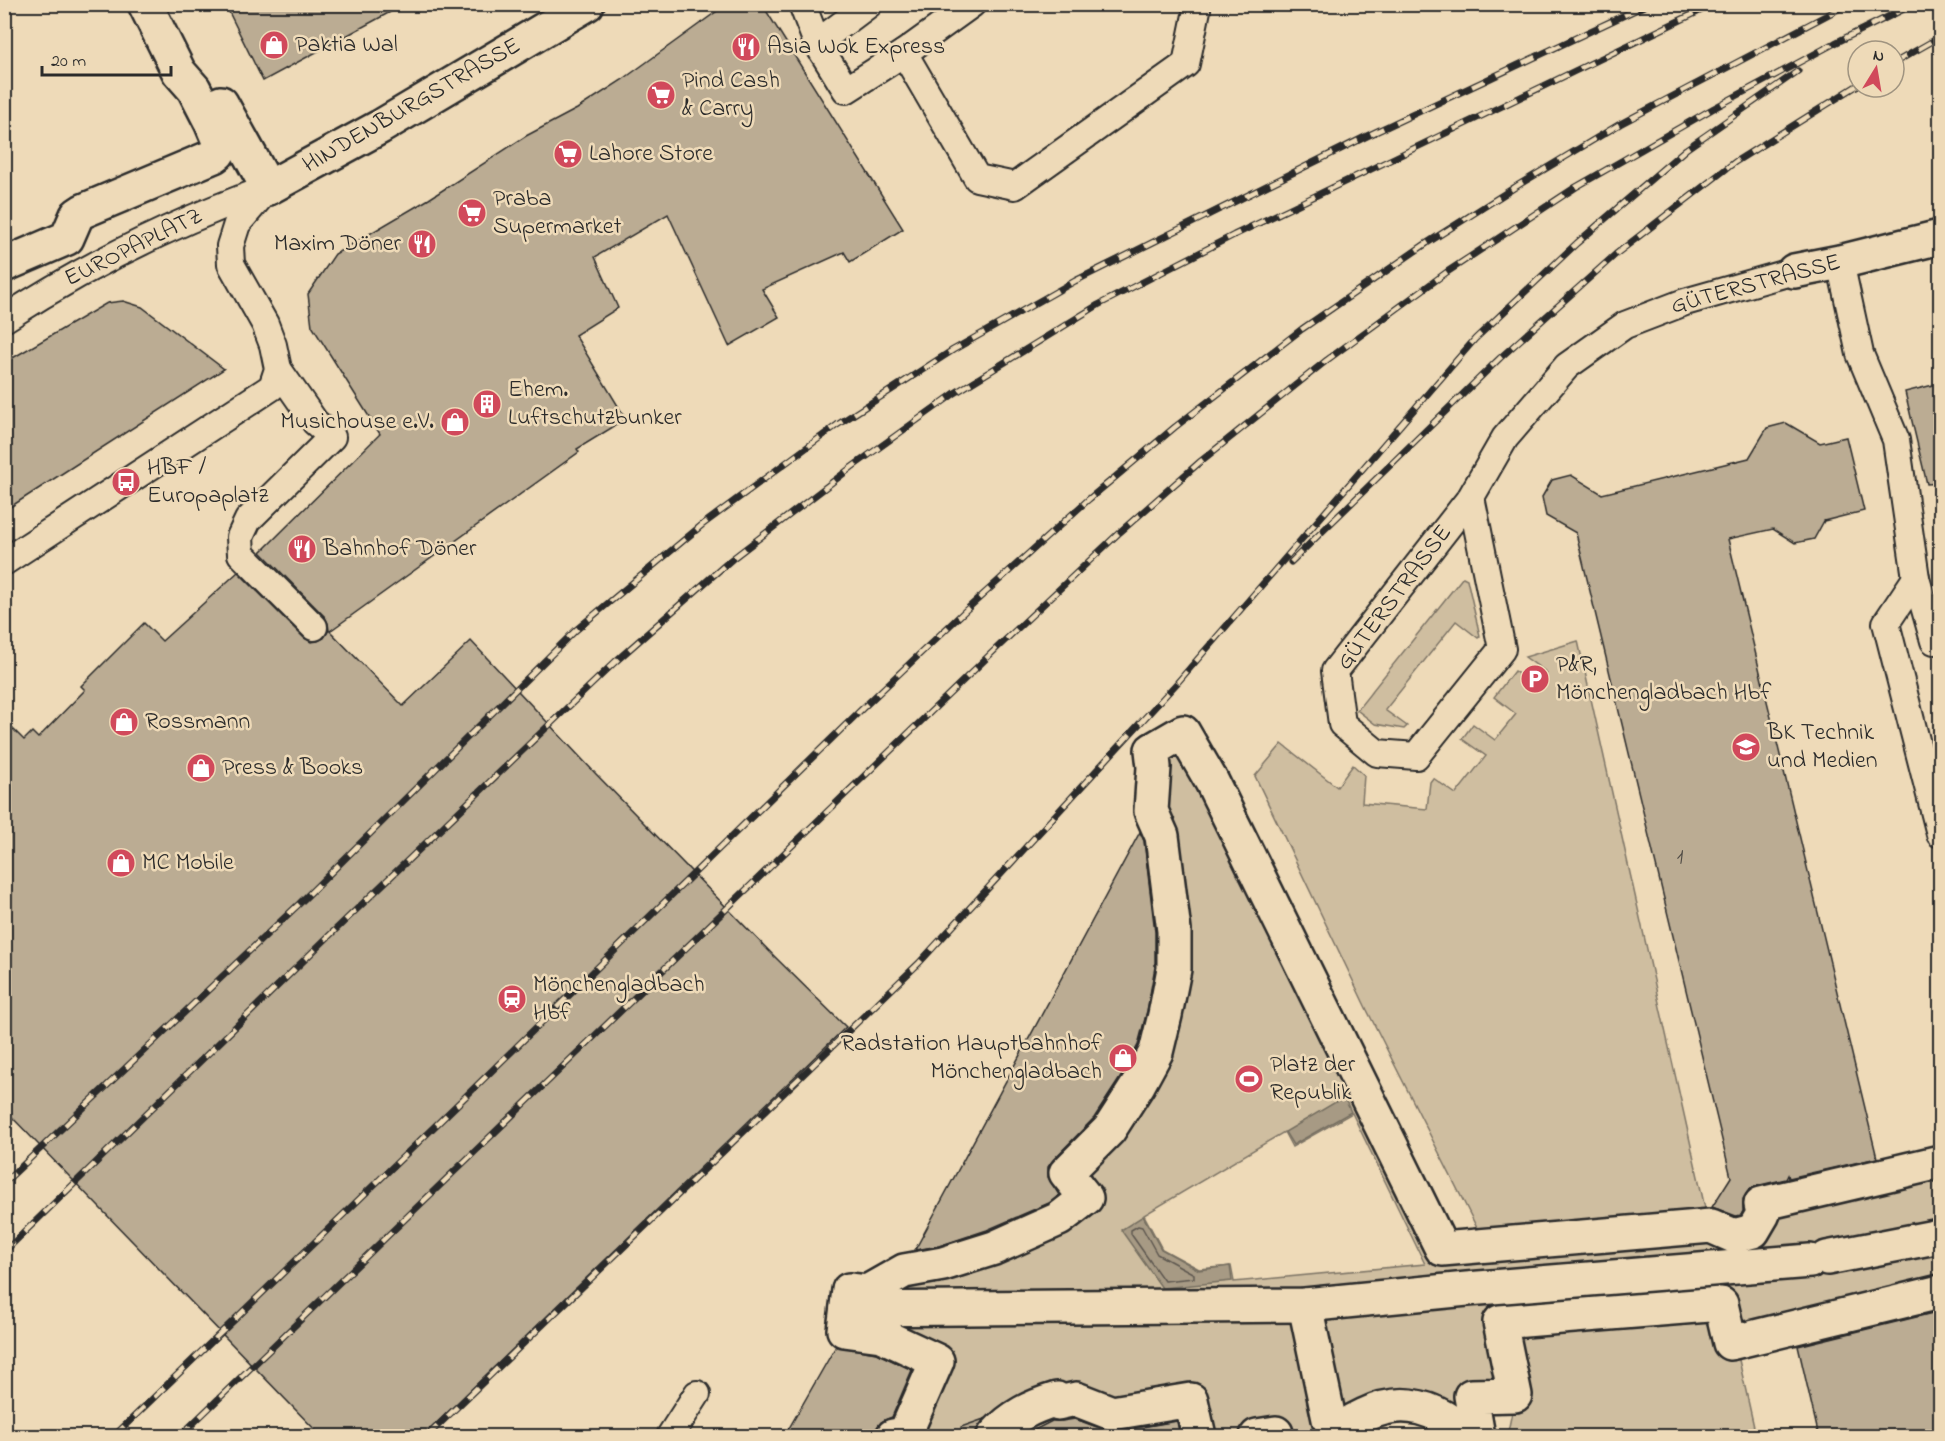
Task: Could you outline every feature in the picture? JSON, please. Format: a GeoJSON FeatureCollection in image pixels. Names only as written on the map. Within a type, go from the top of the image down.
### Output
{"type":"FeatureCollection","features":[{"type":"Feature","properties":{"kind":"street","name":"EUROPAPLATZ"},"geometry":{"type":"LineString","coordinates":[[4,265],[67,238],[77,215],[83,211],[218,153],[219,141],[211,122],[194,89],[178,72],[145,4]]}},
{"type":"Feature","properties":{"kind":"street"},"geometry":{"type":"LineString","coordinates":[[168,4],[268,188]]}},
{"type":"Feature","properties":{"kind":"street","name":"HINDENBURGSTRASSE"},"geometry":{"type":"LineString","coordinates":[[268,188],[380,127],[586,4]]}},
{"type":"Feature","properties":{"kind":"street","name":"GÜTERSTRASSE"},"geometry":{"type":"LineString","coordinates":[[1794,271],[1941,237]]}},
{"type":"Feature","properties":{"kind":"street"},"geometry":{"type":"LineString","coordinates":[[893,1437],[906,1434],[937,1361],[881,1335],[844,1330],[849,1290],[867,1292],[904,1270],[943,1264],[994,1248],[1059,1218],[1086,1198],[1066,1173],[1109,1130],[1156,1052],[1174,969],[1174,930],[1164,844],[1151,811],[1154,767],[1152,750],[1183,732],[1212,782],[1442,1249],[1711,1226],[1734,1236],[1753,1231],[1764,1214],[1761,1204],[1941,1162]]}},
{"type":"Feature","properties":{"kind":"street"},"geometry":{"type":"LineString","coordinates":[[847,1309],[1305,1305],[1818,1260],[1941,1236]]}},
{"type":"Feature","properties":{"kind":"street"},"geometry":{"type":"LineString","coordinates":[[1723,1268],[1745,1339]]}},
{"type":"Feature","properties":{"kind":"street"},"geometry":{"type":"LineString","coordinates":[[1478,1437],[1471,1396],[1515,1395],[1500,1322],[1721,1304],[1730,1343],[1941,1292]]}},
{"type":"Feature","properties":{"kind":"street"},"geometry":{"type":"LineString","coordinates":[[1305,1305],[1331,1428],[1379,1408],[1407,1406],[1431,1410],[1453,1422],[1468,1437]]}},
{"type":"Feature","properties":{"kind":"street"},"geometry":{"type":"LineString","coordinates":[[994,1437],[1018,1414],[1033,1406],[1057,1399],[1058,1403],[1076,1399],[1112,1413],[1191,1400],[1199,1437]]}},
{"type":"Feature","properties":{"kind":"street"},"geometry":{"type":"LineString","coordinates":[[1257,1437],[1276,1433],[1276,1437]]}},
{"type":"Feature","properties":{"kind":"lane"},"geometry":{"type":"LineString","coordinates":[[817,42],[869,4]]}},
{"type":"Feature","properties":{"kind":"lane"},"geometry":{"type":"LineString","coordinates":[[803,5],[817,42],[846,90],[904,53],[972,4]]}},
{"type":"Feature","properties":{"kind":"lane"},"geometry":{"type":"LineString","coordinates":[[904,53],[977,178],[1015,186],[1186,64],[1197,9],[1194,4]]}},
{"type":"Feature","properties":{"kind":"lane","name":"EUROPAPLATZ"},"geometry":{"type":"LineString","coordinates":[[4,319],[44,293],[92,267],[207,211],[268,188]]}},
{"type":"Feature","properties":{"kind":"lane"},"geometry":{"type":"LineString","coordinates":[[268,188],[237,224],[230,246],[231,264],[265,324],[273,345],[278,369],[315,422],[332,437],[248,520],[240,537],[241,554],[314,627]]}},
{"type":"Feature","properties":{"kind":"lane"},"geometry":{"type":"LineString","coordinates":[[1840,262],[1860,354],[1896,440],[1916,578],[1934,641]]}},
{"type":"Feature","properties":{"kind":"lane","name":"GÜTERSTRASSE"},"geometry":{"type":"LineString","coordinates":[[1471,498],[1502,649],[1416,756],[1377,753],[1342,724],[1335,671],[1471,498],[1505,438],[1567,366],[1625,325],[1685,302],[1794,271]]}},
{"type":"Feature","properties":{"kind":"lane"},"geometry":{"type":"LineString","coordinates":[[4,562],[272,387],[278,369]]}},
{"type":"Feature","properties":{"kind":"lane"},"geometry":{"type":"LineString","coordinates":[[1916,578],[1886,623],[1941,834]]}},
{"type":"Feature","properties":{"kind":"lane"},"geometry":{"type":"LineString","coordinates":[[670,1437],[697,1394]]}},
{"type":"Feature","properties":{"kind":"shaded area"},"geometry":{"type":"Polygon","coordinates":[[[1463,577],[1467,579],[1480,636],[1478,638],[1456,621],[1385,710],[1407,726],[1404,729],[1375,724],[1357,710],[1463,577]]]}},
{"type":"Feature","properties":{"kind":"shaded area"},"geometry":{"type":"Polygon","coordinates":[[[1578,641],[1709,1226],[1763,1215],[1940,1162],[1940,1292],[1735,1342],[1756,1436],[1507,1436],[1514,1403],[1485,1397],[1478,1436],[1431,1410],[1334,1436],[1199,1436],[1190,1400],[1076,1399],[994,1436],[893,1436],[937,1361],[849,1290],[1086,1198],[1066,1173],[1165,1015],[1154,767],[1183,732],[1441,1249],[1483,1240],[1367,1010],[1255,776],[1282,744],[1337,787],[1353,765],[1364,775],[1362,803],[1427,809],[1430,782],[1433,778],[1456,794],[1486,756],[1462,739],[1473,724],[1495,740],[1516,714],[1494,697],[1514,671],[1537,686],[1547,673],[1525,657],[1578,641]],[[1352,1113],[1292,1147],[1284,1132],[1144,1215],[1162,1249],[1199,1269],[1227,1266],[1199,1270],[1161,1249],[1143,1216],[1162,1288],[1231,1266],[1234,1282],[1425,1264],[1352,1113]]]}},
{"type":"Feature","properties":{"kind":"water"},"geometry":{"type":"Polygon","coordinates":[[[1344,1097],[1351,1112],[1293,1145],[1285,1132],[1344,1097]]]}},
{"type":"Feature","properties":{"kind":"water"},"geometry":{"type":"Polygon","coordinates":[[[1143,1216],[1161,1249],[1199,1270],[1230,1266],[1232,1281],[1162,1288],[1121,1230],[1143,1216]]]}},
{"type":"Feature","properties":{"kind":"building"},"geometry":{"type":"Polygon","coordinates":[[[225,4],[405,4],[263,81],[225,4]]]}},
{"type":"Feature","properties":{"kind":"building"},"geometry":{"type":"Polygon","coordinates":[[[727,4],[762,4],[903,229],[850,262],[844,252],[762,289],[779,317],[729,346],[668,214],[595,257],[618,308],[575,335],[626,419],[577,449],[579,452],[330,631],[403,706],[471,641],[596,774],[846,1027],[422,1437],[322,1437],[4,1109],[4,720],[24,740],[32,732],[38,738],[85,690],[81,686],[144,623],[162,641],[238,572],[304,638],[311,642],[324,638],[329,630],[325,617],[261,552],[380,434],[312,326],[308,294],[335,254],[429,199],[526,136],[577,109],[622,80],[727,4]]]}},
{"type":"Feature","properties":{"kind":"building"},"geometry":{"type":"Polygon","coordinates":[[[123,301],[142,307],[224,369],[4,511],[4,363],[107,303],[123,301]]]}},
{"type":"Feature","properties":{"kind":"building"},"geometry":{"type":"Polygon","coordinates":[[[1941,383],[1941,483],[1927,484],[1905,392],[1941,383]]]}},
{"type":"Feature","properties":{"kind":"building"},"geometry":{"type":"Polygon","coordinates":[[[1786,423],[1820,443],[1846,437],[1864,511],[1824,521],[1814,539],[1795,543],[1773,529],[1728,539],[1877,1158],[1789,1178],[1788,1175],[1786,1179],[1756,1186],[1748,1191],[1743,1199],[1743,1211],[1741,1215],[1736,1216],[1712,1207],[1731,1177],[1576,533],[1546,516],[1542,497],[1552,480],[1571,475],[1602,494],[1749,458],[1767,428],[1786,423]]]}},
{"type":"Feature","properties":{"kind":"building"},"geometry":{"type":"Polygon","coordinates":[[[1140,832],[1144,841],[1155,932],[1155,967],[1147,1011],[1138,1045],[1122,1075],[1094,1118],[1048,1167],[1048,1177],[1059,1195],[1049,1203],[987,1230],[939,1246],[915,1250],[1140,832]]]}},
{"type":"Feature","properties":{"kind":"building"},"geometry":{"type":"Polygon","coordinates":[[[1941,1311],[1941,1437],[1819,1437],[1798,1346],[1941,1311]]]}},
{"type":"Feature","properties":{"kind":"building"},"geometry":{"type":"Polygon","coordinates":[[[836,1346],[876,1353],[912,1370],[892,1417],[881,1422],[876,1429],[875,1437],[784,1437],[836,1346]]]}},
{"type":"Feature","properties":{"kind":"building"},"geometry":{"type":"Polygon","coordinates":[[[984,1419],[976,1431],[976,1437],[962,1437],[961,1427],[984,1419]]]}},
{"type":"Feature","properties":{"kind":"building"},"geometry":{"type":"Polygon","coordinates":[[[1075,1419],[1114,1432],[1177,1421],[1180,1437],[1021,1437],[1052,1421],[1075,1419]]]}},
{"type":"Feature","properties":{"kind":"railway"},"geometry":{"type":"LineString","coordinates":[[4,1183],[299,904],[576,630],[702,525],[837,425],[953,350],[1075,281],[1367,136],[1648,4]]}},
{"type":"Feature","properties":{"kind":"railway"},"geometry":{"type":"LineString","coordinates":[[4,1252],[616,661],[732,559],[852,467],[955,393],[1098,305],[1234,235],[1714,4]]}},
{"type":"Feature","properties":{"kind":"railway"},"geometry":{"type":"LineString","coordinates":[[114,1436],[966,610],[1089,499],[1175,427],[1302,329],[1427,243],[1520,184],[1620,124],[1848,4]]}},
{"type":"Feature","properties":{"kind":"railway"},"geometry":{"type":"LineString","coordinates":[[180,1436],[1000,645],[1120,532],[1201,461],[1327,360],[1447,272],[1576,187],[1714,108],[1835,43],[1914,4]]}},
{"type":"Feature","properties":{"kind":"railway"},"geometry":{"type":"LineString","coordinates":[[1906,56],[1940,37]]}},
{"type":"Feature","properties":{"kind":"railway"},"geometry":{"type":"LineString","coordinates":[[427,1436],[919,963],[1177,683],[1475,339],[1577,243],[1686,149],[1798,71]]}},
{"type":"Feature","properties":{"kind":"railway"},"geometry":{"type":"LineString","coordinates":[[1291,562],[1500,358],[1616,254],[1735,162],[1846,93]]}},
{"type":"Feature","properties":{"kind":"place","name":"Paktia Wal"},"geometry":{"type":"Point","coordinates":[274,45]}},
{"type":"Feature","properties":{"kind":"place","name":"Asia Wok Express"},"geometry":{"type":"Point","coordinates":[746,47]}},
{"type":"Feature","properties":{"kind":"place","name":"Pind Cash & Carry"},"geometry":{"type":"Point","coordinates":[661,95]}},
{"type":"Feature","properties":{"kind":"place","name":"Lahore Store"},"geometry":{"type":"Point","coordinates":[568,154]}},
{"type":"Feature","properties":{"kind":"place","name":"Praba Supermarket"},"geometry":{"type":"Point","coordinates":[472,213]}},
{"type":"Feature","properties":{"kind":"place","name":"Maxim Döner"},"geometry":{"type":"Point","coordinates":[422,244]}},
{"type":"Feature","properties":{"kind":"place","name":"Ehem. Luftschutzbunker"},"geometry":{"type":"Point","coordinates":[487,404]}},
{"type":"Feature","properties":{"kind":"place","name":"Musichouse e.V."},"geometry":{"type":"Point","coordinates":[455,422]}},
{"type":"Feature","properties":{"kind":"place","name":"HBF / Europaplatz"},"geometry":{"type":"Point","coordinates":[126,482]}},
{"type":"Feature","properties":{"kind":"place","name":"Bahnhof Döner"},"geometry":{"type":"Point","coordinates":[302,549]}},
{"type":"Feature","properties":{"kind":"place","name":"P&R, Mönchengladbach Hbf"},"geometry":{"type":"Point","coordinates":[1535,679]}},
{"type":"Feature","properties":{"kind":"place","name":"Rossmann"},"geometry":{"type":"Point","coordinates":[124,722]}},
{"type":"Feature","properties":{"kind":"place","name":"BK Technik und Medien"},"geometry":{"type":"Point","coordinates":[1746,747]}},
{"type":"Feature","properties":{"kind":"place","name":"Press & Books"},"geometry":{"type":"Point","coordinates":[201,768]}},
{"type":"Feature","properties":{"kind":"place","name":"MC Mobile"},"geometry":{"type":"Point","coordinates":[121,863]}},
{"type":"Feature","properties":{"kind":"place","name":"Mönchengladbach Hbf"},"geometry":{"type":"Point","coordinates":[512,999]}},
{"type":"Feature","properties":{"kind":"place","name":"Radstation Hauptbahnhof Mönchengladbach"},"geometry":{"type":"Point","coordinates":[1123,1058]}},
{"type":"Feature","properties":{"kind":"place","name":"Platz der Republik"},"geometry":{"type":"Point","coordinates":[1249,1079]}}]}
